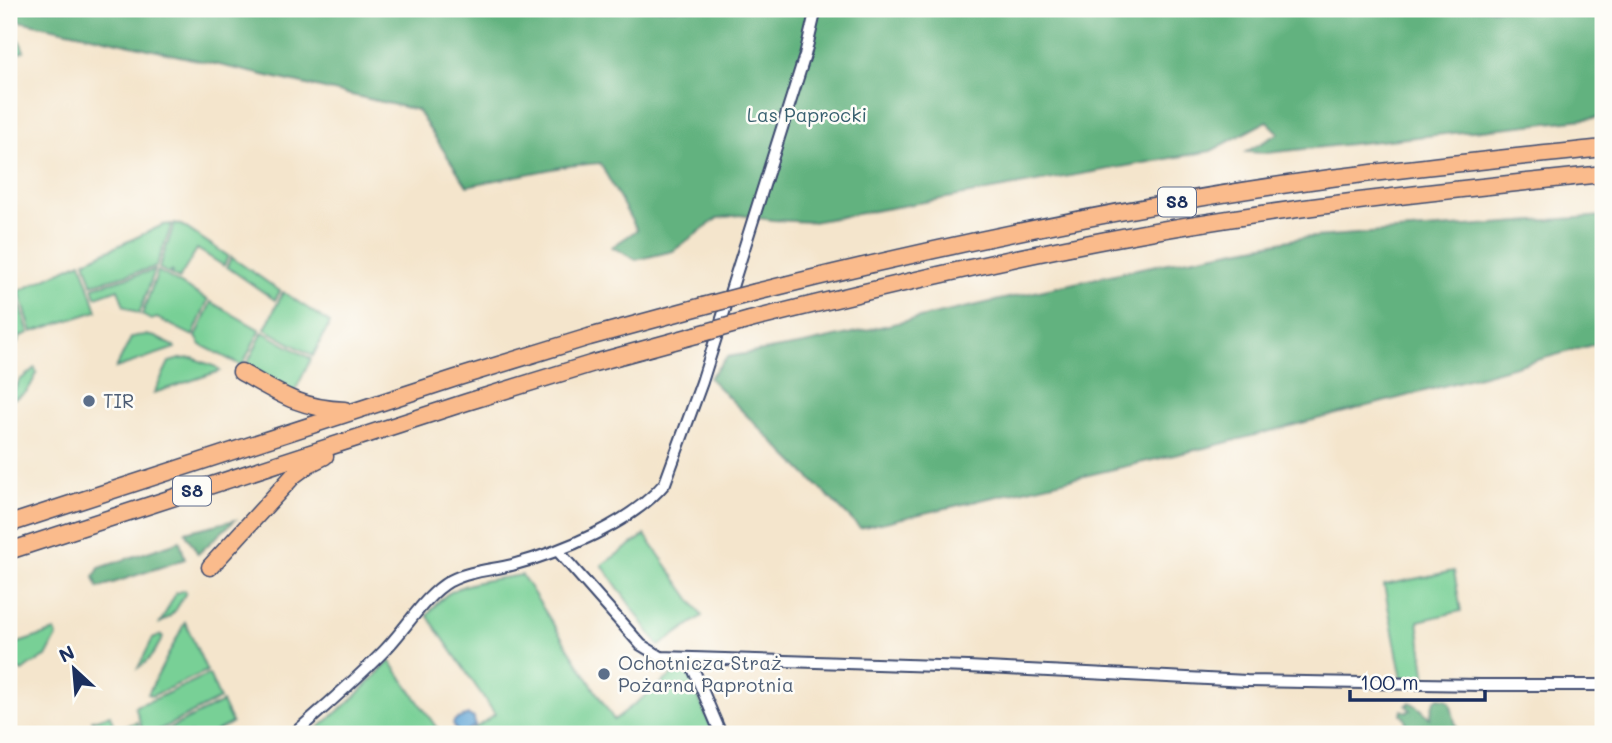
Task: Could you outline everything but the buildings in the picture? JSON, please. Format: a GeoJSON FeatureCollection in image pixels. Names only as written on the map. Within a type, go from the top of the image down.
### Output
{"type":"FeatureCollection","features":[{"type":"Feature","properties":{"kind":"highway","name":"S8"},"geometry":{"type":"LineString","coordinates":[[9,524],[563,345],[757,292],[982,239],[1180,201],[1324,179],[1603,148]]}},
{"type":"Feature","properties":{"kind":"highway","name":"S8"},"geometry":{"type":"LineString","coordinates":[[9,551],[539,379],[750,320],[949,272],[1126,236],[1331,204],[1603,174]]}},
{"type":"Feature","properties":{"kind":"highway"},"geometry":{"type":"LineString","coordinates":[[241,373],[299,403],[324,410],[358,410]]}},
{"type":"Feature","properties":{"kind":"highway"},"geometry":{"type":"LineString","coordinates":[[210,567],[294,475],[310,464],[374,432]]}},
{"type":"Feature","properties":{"kind":"street"},"geometry":{"type":"LineString","coordinates":[[294,734],[384,651],[441,587],[468,574],[558,551],[614,523],[659,490],[669,475],[702,382],[805,55],[816,9]]}},
{"type":"Feature","properties":{"kind":"street"},"geometry":{"type":"LineString","coordinates":[[558,551],[641,645],[661,657],[968,667],[1247,681],[1603,685]]}},
{"type":"Feature","properties":{"kind":"street"},"geometry":{"type":"LineString","coordinates":[[689,659],[720,734]]}},
{"type":"Feature","properties":{"kind":"green space","name":"Las Paprocki"},"geometry":{"type":"Polygon","coordinates":[[[9,9],[1603,9],[1603,117],[1267,153],[1246,152],[1279,133],[1267,121],[1211,151],[812,222],[740,215],[718,218],[673,251],[636,260],[612,247],[637,230],[600,163],[567,166],[467,186],[417,110],[9,19],[9,9]]]}},
{"type":"Feature","properties":{"kind":"green space"},"geometry":{"type":"Polygon","coordinates":[[[9,27],[15,31],[24,51],[9,57],[9,27]]]}},
{"type":"Feature","properties":{"kind":"green space"},"geometry":{"type":"Polygon","coordinates":[[[1603,216],[1603,342],[1213,446],[860,528],[709,378],[727,357],[804,344],[1141,268],[1301,238],[1603,216]]]}},
{"type":"Feature","properties":{"kind":"green space"},"geometry":{"type":"Polygon","coordinates":[[[175,223],[228,256],[224,266],[197,249],[179,279],[171,275],[173,272],[169,274],[159,268],[175,223]]]}},
{"type":"Feature","properties":{"kind":"green space"},"geometry":{"type":"Polygon","coordinates":[[[172,224],[156,267],[92,284],[85,261],[163,225],[172,224]]]}},
{"type":"Feature","properties":{"kind":"green space"},"geometry":{"type":"Polygon","coordinates":[[[231,257],[280,291],[275,300],[227,267],[231,257]]]}},
{"type":"Feature","properties":{"kind":"green space"},"geometry":{"type":"Polygon","coordinates":[[[81,262],[97,311],[32,332],[19,291],[81,262]]]}},
{"type":"Feature","properties":{"kind":"green space"},"geometry":{"type":"Polygon","coordinates":[[[155,270],[139,314],[124,306],[118,289],[96,297],[93,287],[155,270]]]}},
{"type":"Feature","properties":{"kind":"green space"},"geometry":{"type":"Polygon","coordinates":[[[158,271],[208,300],[193,336],[157,318],[151,320],[142,315],[158,271]]]}},
{"type":"Feature","properties":{"kind":"green space"},"geometry":{"type":"Polygon","coordinates":[[[283,292],[330,323],[313,356],[265,329],[283,292]]]}},
{"type":"Feature","properties":{"kind":"green space"},"geometry":{"type":"Polygon","coordinates":[[[16,293],[29,333],[21,336],[12,352],[9,349],[9,296],[16,293]]]}},
{"type":"Feature","properties":{"kind":"green space"},"geometry":{"type":"Polygon","coordinates":[[[211,302],[260,330],[242,366],[201,345],[196,337],[211,302]]]}},
{"type":"Feature","properties":{"kind":"green space"},"geometry":{"type":"Polygon","coordinates":[[[263,332],[311,359],[294,393],[245,368],[263,332]]]}},
{"type":"Feature","properties":{"kind":"green space"},"geometry":{"type":"Polygon","coordinates":[[[146,335],[175,348],[116,368],[131,338],[146,335]]]}},
{"type":"Feature","properties":{"kind":"green space"},"geometry":{"type":"Polygon","coordinates":[[[193,358],[220,371],[154,393],[169,362],[193,358]]]}},
{"type":"Feature","properties":{"kind":"green space"},"geometry":{"type":"Polygon","coordinates":[[[35,368],[37,373],[27,391],[10,400],[19,381],[35,368]]]}},
{"type":"Feature","properties":{"kind":"green space"},"geometry":{"type":"Polygon","coordinates":[[[235,520],[198,554],[185,532],[235,520]]]}},
{"type":"Feature","properties":{"kind":"green space"},"geometry":{"type":"Polygon","coordinates":[[[645,535],[702,616],[659,646],[602,565],[645,535]]]}},
{"type":"Feature","properties":{"kind":"green space"},"geometry":{"type":"Polygon","coordinates":[[[180,541],[185,559],[98,588],[94,577],[99,568],[180,541]]]}},
{"type":"Feature","properties":{"kind":"green space"},"geometry":{"type":"Polygon","coordinates":[[[1454,571],[1461,611],[1418,621],[1426,680],[1402,679],[1384,585],[1454,571]]]}},
{"type":"Feature","properties":{"kind":"green space"},"geometry":{"type":"Polygon","coordinates":[[[522,575],[614,720],[685,665],[714,734],[467,734],[495,714],[427,615],[438,602],[459,588],[485,580],[522,575]]]}},
{"type":"Feature","properties":{"kind":"green space"},"geometry":{"type":"Polygon","coordinates":[[[185,590],[176,610],[160,623],[176,593],[185,590]]]}},
{"type":"Feature","properties":{"kind":"green space"},"geometry":{"type":"Polygon","coordinates":[[[185,622],[207,671],[152,696],[148,694],[185,622]]]}},
{"type":"Feature","properties":{"kind":"green space"},"geometry":{"type":"Polygon","coordinates":[[[55,631],[57,636],[46,657],[22,671],[9,663],[9,646],[55,631]]]}},
{"type":"Feature","properties":{"kind":"green space"},"geometry":{"type":"Polygon","coordinates":[[[161,635],[163,637],[153,654],[138,668],[153,638],[161,635]]]}},
{"type":"Feature","properties":{"kind":"green space"},"geometry":{"type":"Polygon","coordinates":[[[390,661],[441,734],[311,734],[356,696],[390,661]]]}},
{"type":"Feature","properties":{"kind":"green space"},"geometry":{"type":"Polygon","coordinates":[[[209,674],[220,699],[151,734],[144,734],[135,706],[209,674]]]}},
{"type":"Feature","properties":{"kind":"green space"},"geometry":{"type":"Polygon","coordinates":[[[1437,698],[1450,702],[1458,734],[1404,734],[1407,729],[1402,710],[1411,710],[1406,706],[1410,702],[1430,718],[1437,698]]]}},
{"type":"Feature","properties":{"kind":"green space"},"geometry":{"type":"Polygon","coordinates":[[[222,702],[232,723],[210,734],[158,734],[222,702]]]}},
{"type":"Feature","properties":{"kind":"green space"},"geometry":{"type":"Polygon","coordinates":[[[110,715],[115,729],[137,722],[141,734],[97,734],[92,720],[110,715]]]}},
{"type":"Feature","properties":{"kind":"water"},"geometry":{"type":"Polygon","coordinates":[[[468,715],[474,718],[475,726],[462,733],[456,730],[453,723],[455,720],[468,715]]]}},
{"type":"Feature","properties":{"kind":"place","name":"TIR"},"geometry":{"type":"Point","coordinates":[89,401]}},
{"type":"Feature","properties":{"kind":"place","name":"Ochotnicza Straż Pożarna Paprotnia"},"geometry":{"type":"Point","coordinates":[604,674]}}]}
